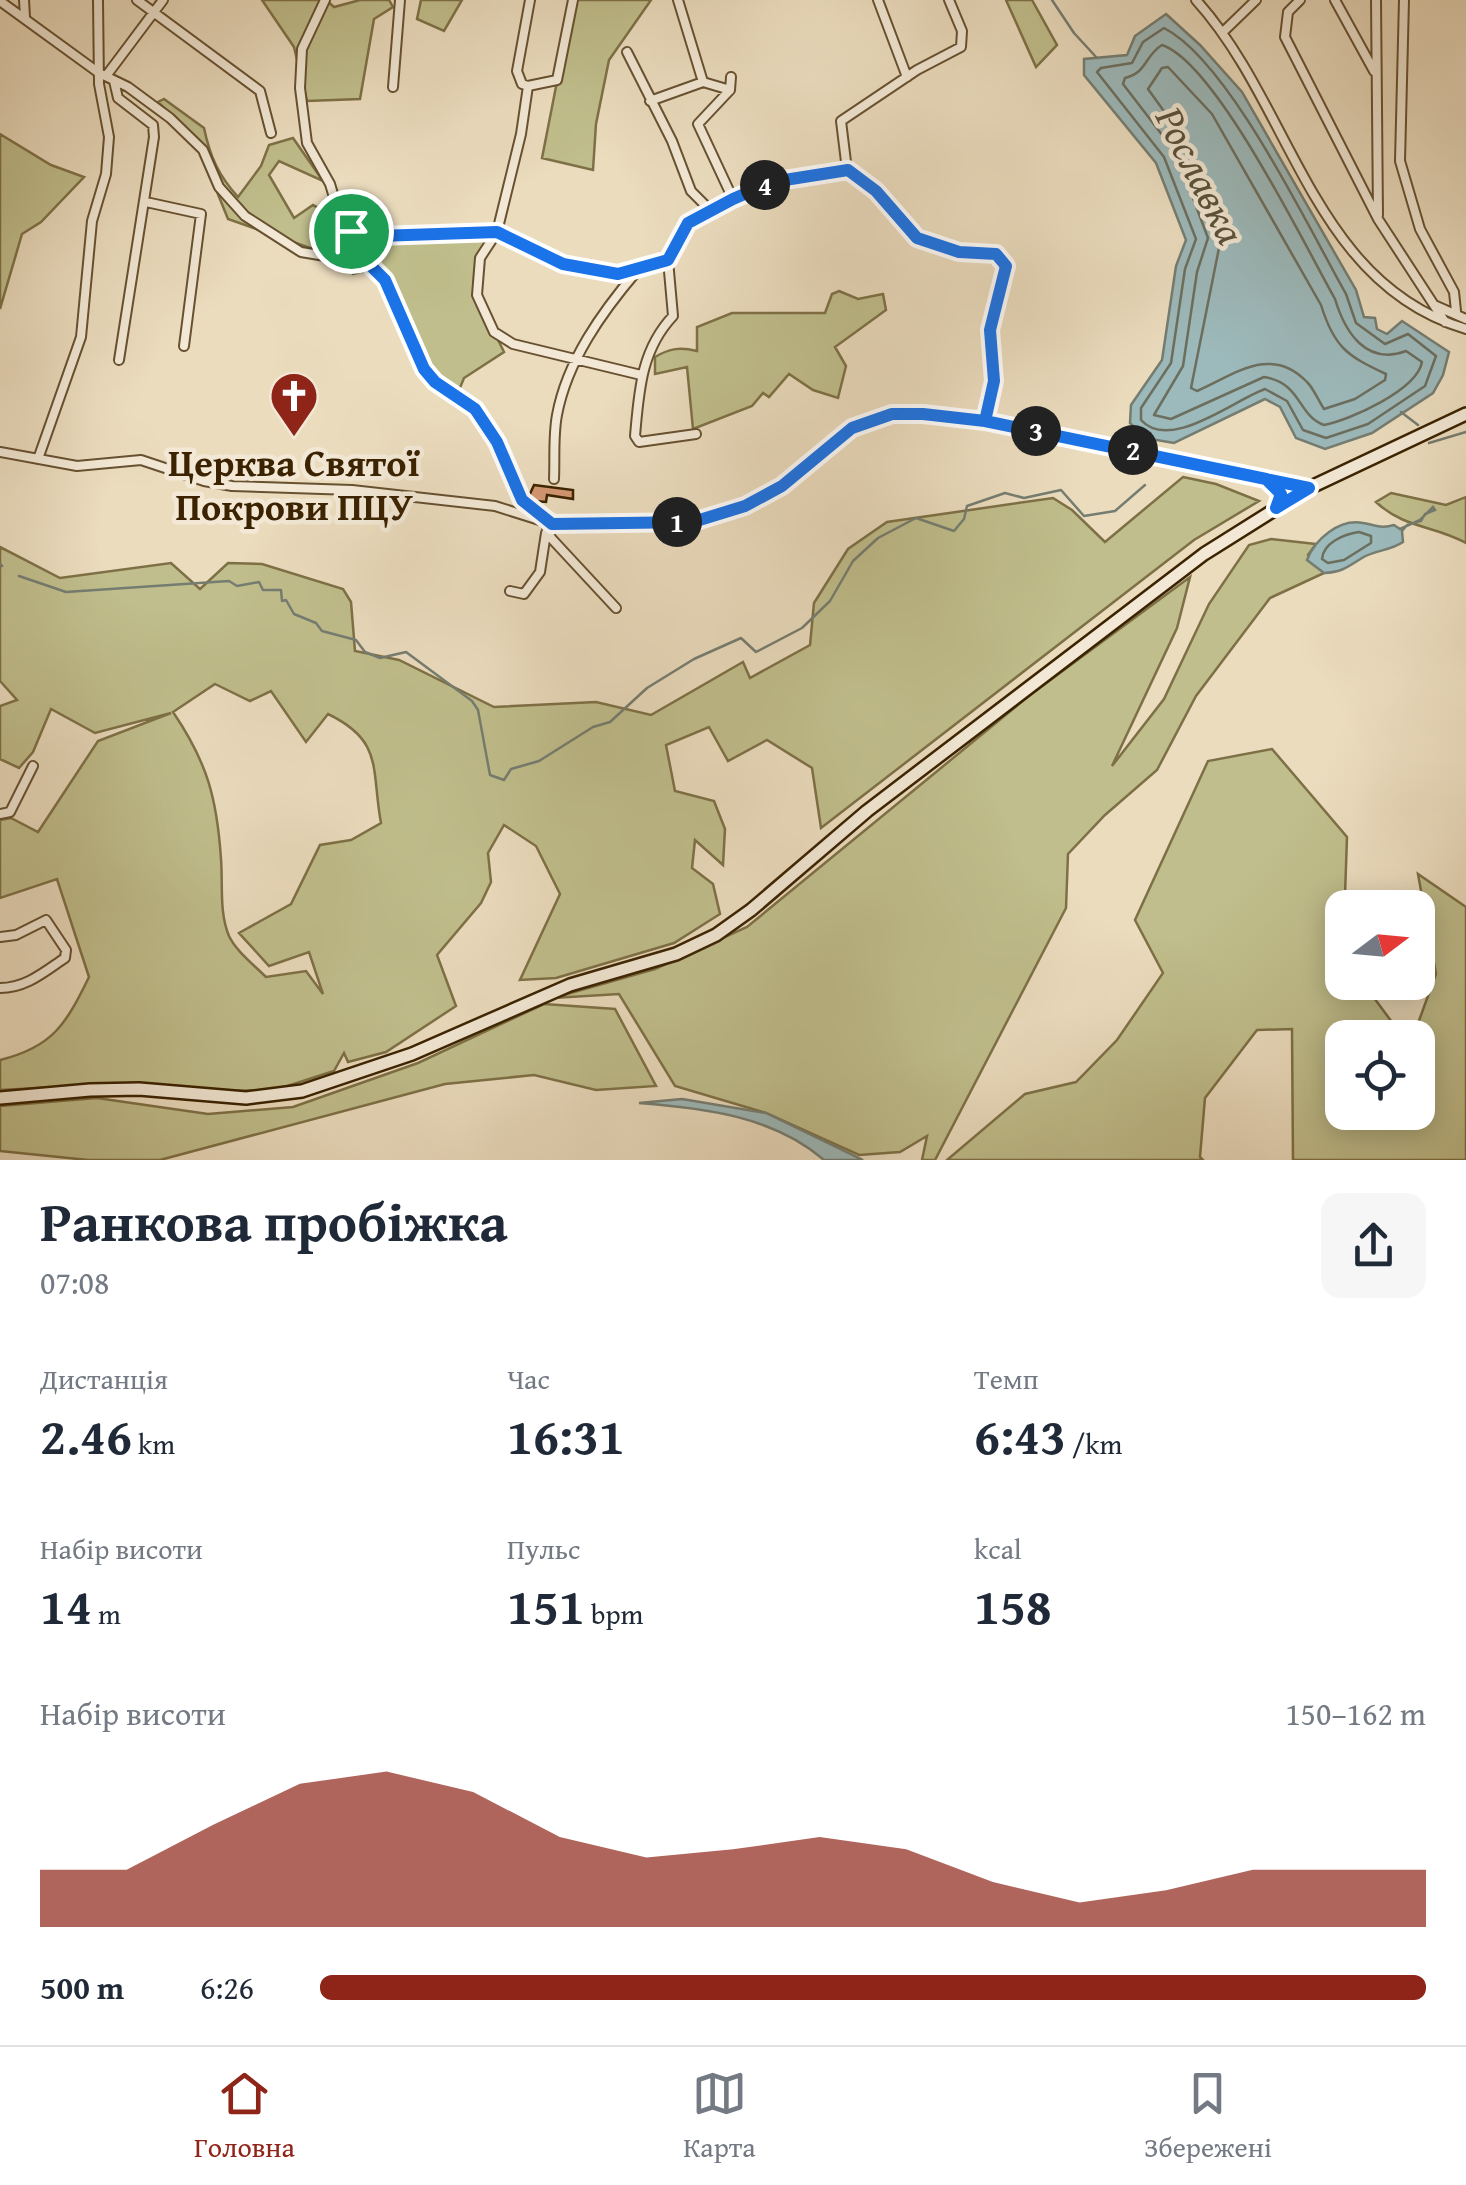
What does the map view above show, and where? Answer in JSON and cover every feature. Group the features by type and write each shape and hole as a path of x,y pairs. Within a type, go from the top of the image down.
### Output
{"main road":[{"path":"0,1098 90,1090 246,1098 302,1092 412,1054 570,985 676,954 716,935 752,910 867,811 1204,554 1309,488 1466,414"}],"street":[{"path":"24,0 24,17"},
{"path":"38,460 81,338 92,221 106,174 109,137 98,0"},
{"path":"137,0 260,90 271,133"},
{"path":"106,76 163,0"},
{"path":"325,0 302,49 300,88 310,152 330,184 342,224 385,280 424,369 435,382 475,409 497,442 522,500 544,522 551,538 616,608"},
{"path":"393,87 400,0"},
{"path":"530,0 517,71 522,84 528,86 557,80 572,0"},
{"path":"678,0 703,82"},
{"path":"878,0 908,76"},
{"path":"949,0 962,31 961,47 908,76 841,121 848,170 876,191 917,238 959,252 996,254 1006,266 990,330 994,381 985,421"},
{"path":"1196,0 1243,60 1313,194 1361,263 1380,283 1446,323 1466,329"},
{"path":"1224,31 1256,0"},
{"path":"1300,0 1288,12 1285,37 1378,219 1446,323"},
{"path":"1335,0 1375,73"},
{"path":"1376,0 1378,219"},
{"path":"1404,0 1400,160 1420,230 1454,292 1456,312"},
{"path":"0,1 186,133 203,150 219,188 257,224 300,252 368,259"},
{"path":"627,52 672,141 691,191 712,211"},
{"path":"106,76 118,98 152,124 146,202 119,360"},
{"path":"731,77 730,90 698,124 733,199"},
{"path":"650,101 703,82 730,90"},
{"path":"528,86 521,134 497,232 480,258 477,295 494,332 513,344 641,375"},
{"path":"696,434 640,442 634,436 641,375 654,337 673,316 668,260 688,223 772,182 848,170"},
{"path":"146,202 201,214 184,346"},
{"path":"351,231 378,236 497,232 563,264 618,274 668,260"},
{"path":"368,259 378,236"},
{"path":"554,479 557,416 576,358 614,299 638,271"},
{"path":"1434,305 1466,319"},
{"path":"0,452 78,466 141,460 232,486 352,490 495,506 544,522 693,522 745,506 782,486 852,428 876,418 923,414 985,421 1309,488"},
{"path":"1266,479 1281,494 1276,508"},
{"path":"510,591 524,594 540,572 546,540 544,522"},
{"path":"0,814 10,812 33,766"},
{"path":"0,937 16,935 46,920 66,950 66,958 16,988 0,988"}],"shaded area":[{"path":"262,0 326,0 334,7 360,0 389,0 393,7 374,19 360,99 307,101 294,47"},
{"path":"421,0 462,0 444,31 417,19"},
{"path":"573,0 651,0 609,60 596,124 593,170 542,158"},
{"path":"1006,0 1032,0 1057,45 1036,67"},
{"path":"164,99 204,128 216,165 238,197 261,166 269,145 293,138 323,181 279,161 269,175 294,218 313,205 322,210 345,233 368,270 353,274 322,252 228,219 196,140 158,102"},
{"path":"0,134 51,165 84,177 41,222 22,234 0,309"},
{"path":"497,232 480,265 478,279 482,306 504,352 464,378 457,395 435,382 385,280 368,263 377,236"},
{"path":"839,291 858,299 883,294 886,310 835,347 846,366 838,398 813,390 789,374 769,397 763,393 752,406 693,429 687,367 655,374 655,357 660,354 675,349 697,351 697,327 732,313 825,313 832,294"},
{"path":"1183,477 1216,484 1259,501 1194,540 821,828 812,768 767,740 728,761 709,727 666,745 675,791 714,801 725,829 723,865 695,840 692,868 713,884 720,914 674,943 556,978 520,980 560,894 536,846 504,825 488,853 491,882 481,903 437,955 456,1006 386,1052 348,1062 344,1053 334,1071 275,1090 114,1084 0,1090 0,1060 33,1048 56,1031 89,977 57,879 0,898 0,820 11,818 38,832 98,741 171,713 95,733 51,709 33,752 19,768 0,759 0,706 17,700 0,681 0,547 60,578 171,563 200,589 228,563 262,564 343,589 351,602 355,651 399,660 494,707 596,702 651,715 743,662 750,678 810,645 814,603 848,549 887,522 1053,498 1072,510 1105,542","holes":["215,684 250,701 271,691 306,742 328,714 358,735 372,758 381,823 351,840 320,845 291,904 239,933 269,966 309,952 323,994 306,971 266,977 236,947 226,927 213,799 202,764 173,712"]},
{"path":"1391,493 1446,505 1466,497 1466,543 1398,517 1376,502"},
{"path":"1271,539 1316,544 1308,555 1324,573 1270,598 1196,696 1157,770 1068,854 1066,908 935,1160 922,1160 927,1136 900,1152 859,1155 766,1113 675,1086 619,994 553,998 655,969 747,927 1030,695 1190,577 1177,628 1112,766 1164,699 1209,604 1249,545"},
{"path":"1272,749 1347,837 1345,890 1325,890 1325,1000 1376,1000 1390,1020 1325,1020 1325,1130 1435,1130 1435,1020 1419,1020 1427,1000 1435,1000 1435,890 1421,890 1418,874 1466,907 1466,1160 1293,1160 1292,1029 1257,1030 1205,1098 1200,1157 1203,1160 947,1160 1025,1094 1076,1082 1117,1040 1163,973 1135,920 1208,761"},
{"path":"544,1004 615,1009 656,1086 596,1090 534,1075 445,1084 160,1160 88,1160 0,1151 0,1106 97,1098 208,1114 293,1107 418,1063"}],"water":[{"path":"1166,14 1242,92 1356,290 1364,317 1375,318 1377,329 1387,334 1402,321 1449,352 1433,393 1372,433 1325,449 1296,438 1280,407 1265,399 1174,443 1145,438 1130,423 1131,405 1162,360 1176,266 1186,240 1156,163 1084,75 1084,59 1127,55 1135,36"},
{"path":"1354,522 1394,525 1400,529 1406,526 1402,531 1403,542 1340,570 1324,573 1307,560 1322,538 1337,527"},
{"path":"682,1099 766,1113 863,1160 824,1160 783,1133 737,1117 639,1103"}],"building":[{"path":"534,485 573,490 573,499 547,495 546,502 535,501 529,496"}],"waterway":[{"name":"Рославка","path":"1052,0 1097,58"},
{"name":"Рославка","path":"1401,412 1418,425"},
{"name":"Рославка","path":"1429,443 1466,432"},
{"path":"19,576 66,592 229,581 237,586 259,582 263,590 281,590 282,601 286,600 294,614 316,623 322,631 356,640 365,652 380,658 406,652 472,701 478,710 490,775 504,780 511,769 539,761 593,727 610,722 647,688 694,659 741,638 756,652 802,628 830,601 853,561 878,538 916,518 954,531 964,519 967,506 1005,493 1024,498 1061,490 1084,516 1115,511 1145,485"}],"place":[{"name":"Церква Святої Покрови ПЦУ","path":"294,438"}],"route":[{"path":"351,231 367,254 368,263 385,280 424,369 435,382 475,409 497,442 522,500 544,522 693,522 745,506 782,486 852,428 892,414 985,421 1126,449 1309,488 1276,508 1281,494 1266,479 985,421 994,381 990,330 1006,266 1002,258 996,254 959,252 917,238 904,228 876,191 848,170 772,182 733,199 688,223 668,260 618,274 563,264 497,232 378,236 351,231"}]}
